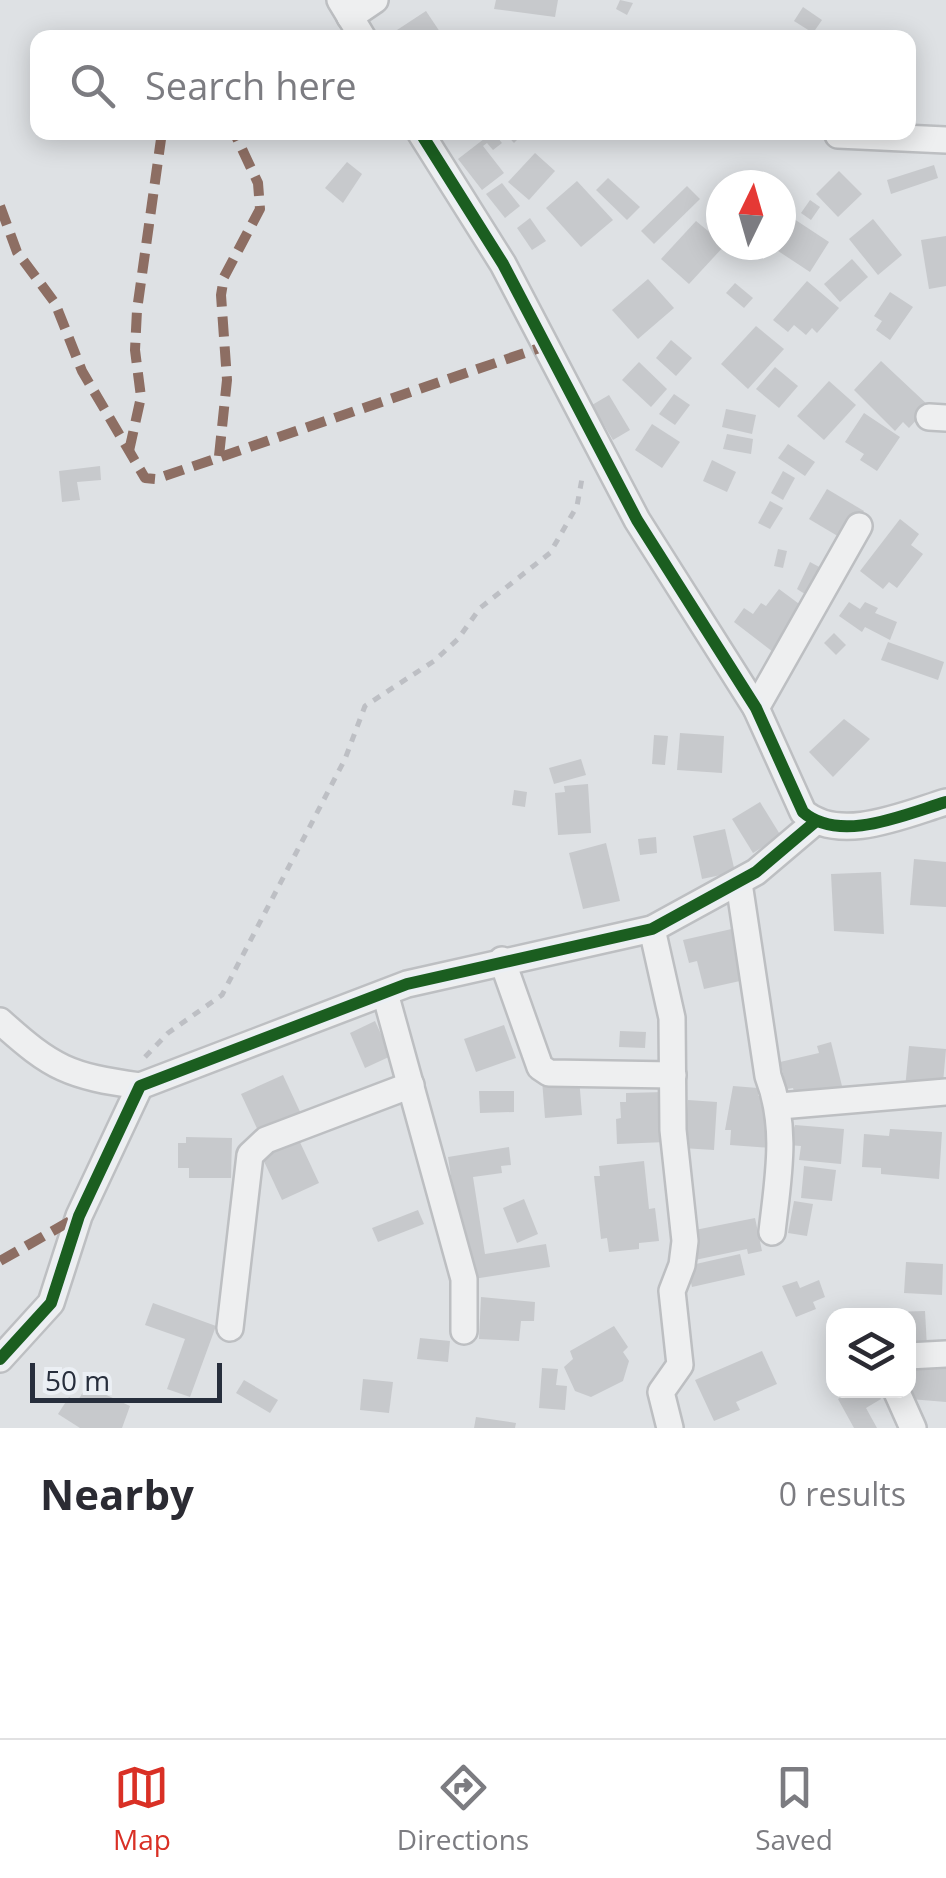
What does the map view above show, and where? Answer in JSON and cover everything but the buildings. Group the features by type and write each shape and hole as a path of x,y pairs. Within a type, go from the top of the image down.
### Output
{"street":[{"path":"351,18 375,0"},
{"path":"916,139 946,140"},
{"path":"425,140 503,264 637,520 756,708 792,796 815,822 849,826 879,822 946,802"},
{"path":"756,708 859,526"},
{"path":"0,1020 44,1062 86,1078 135,1074 385,993 502,960 652,929 739,883 815,822"},
{"path":"739,883 768,1076 780,1106 782,1140 772,1232"},
{"path":"652,929 672,1018 672,1075 684,1241 682,1265 672,1292 680,1365 661,1392 670,1428"},
{"path":"502,960 540,1067 548,1072 672,1075"},
{"path":"385,993 464,1279 464,1331"},
{"path":"0,1358 51,1304 79,1216 135,1074"},
{"path":"230,1328 250,1155 266,1140 412,1085"},
{"path":"780,1106 946,1092"},
{"path":"916,1356 946,1354"},
{"path":"900,1398 913,1428"}],"path":[{"path":"135,1074 144,1058 168,1033 222,995 345,759 364,706 434,661 458,640 480,608 550,553 577,506 594,438"}],"marked path":[{"path":"129,451 141,397 135,350 137,310 161,140"},
{"path":"219,456 227,380 221,295 224,277 260,209 258,183 238,140"},
{"path":"0,206 17,252 55,303 82,371 145,478 156,479 545,346"},
{"path":"0,1261 79,1216"}],"cycle path":[{"path":"425,140 503,264 637,520 756,708 803,812 835,826 854,826 893,819 946,802"},
{"path":"0,1359 51,1303 79,1216 140,1086 407,984 652,929 756,872 815,822"}]}
